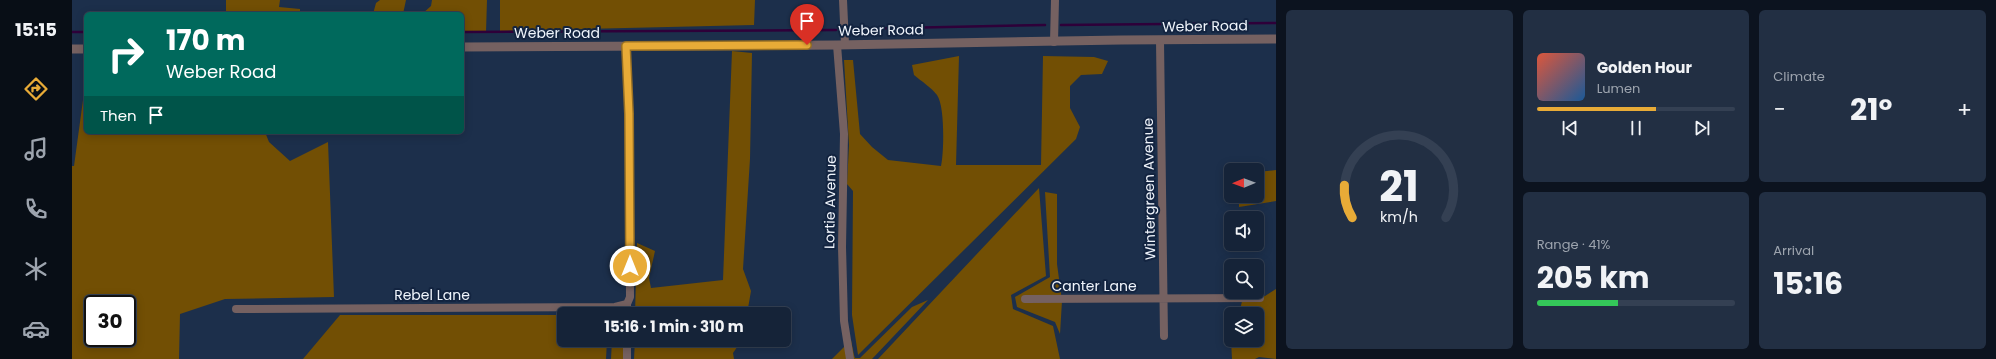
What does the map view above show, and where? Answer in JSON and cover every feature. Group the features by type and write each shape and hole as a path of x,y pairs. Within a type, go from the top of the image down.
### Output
{"street":[{"name":"Lortie Avenue","path":"843,0 841,44 844,134 842,247 844,321 850,359"},
{"path":"1054,42 1055,0"},
{"name":"Weber Road","path":"464,47 1054,42 1121,40 1276,40"},
{"name":"Wintergreen Avenue","path":"1160,41 1164,336"},
{"path":"626,46 629,114 630,289 630,297 627,304"},
{"path":"72,49 84,49"},
{"name":"Canter Lane","path":"1025,299 1224,298"},
{"name":"Rebel Lane","path":"236,309 616,307 627,304"},
{"path":"627,347 627,359"}],"shaded area":[{"path":"226,0 280,0 279,7 300,9 300,12 226,12"},
{"path":"380,0 406,0 403,12 374,12 376,3"},
{"path":"432,0 487,0 486,32 464,32 464,12 424,12 431,6"},
{"path":"500,0 755,0 754,25 500,31"},
{"path":"732,51 752,53 750,159 743,269 751,291 748,307 635,307 637,243 655,251 649,278 651,288 723,280"},
{"path":"959,56 956,165 1041,165 1043,56 1094,57 1108,61 1102,74 1081,75 1070,86 1070,108 1080,127 1076,139 858,355 852,315 853,191 847,184 849,145 844,60 853,60 860,134 872,147 888,160 941,166 943,151 943,119 940,101 932,90 914,75 912,65"},
{"path":"84,93 84,134 266,134 269,142 290,161 328,142 334,297 225,299 180,314 179,359 72,359 72,166 74,166"},
{"path":"1276,170 1276,201 1264,203 1264,171"},
{"path":"1039,188 1046,276 1011,295 1013,309 1053,326 1060,359 878,359"},
{"path":"1045,192 1057,194 1057,264 1062,301 1060,334 1055,322 1017,307 1015,297 1050,277"},
{"path":"1239,203 1264,203 1239,207"},
{"path":"1276,289 1276,359 1259,357 1255,359 1232,359 1231,347 1264,347 1264,307 1241,307 1243,299 1264,299 1265,296"},
{"path":"928,300 872,359 832,359 851,340 855,358 860,358 912,307"},
{"path":"340,315 557,315 557,347 607,347 606,359 303,359"},
{"path":"612,347 630,347 630,359 611,359"},
{"path":"635,347 737,347 733,353 734,359 634,359"}],"waterway":[{"path":"1061,25 1276,23"},
{"path":"851,29 1045,25"},
{"path":"464,32 836,30"},
{"path":"72,32 84,32"}],"route":[{"path":"630,266 629,114 626,46 807,45"}]}
